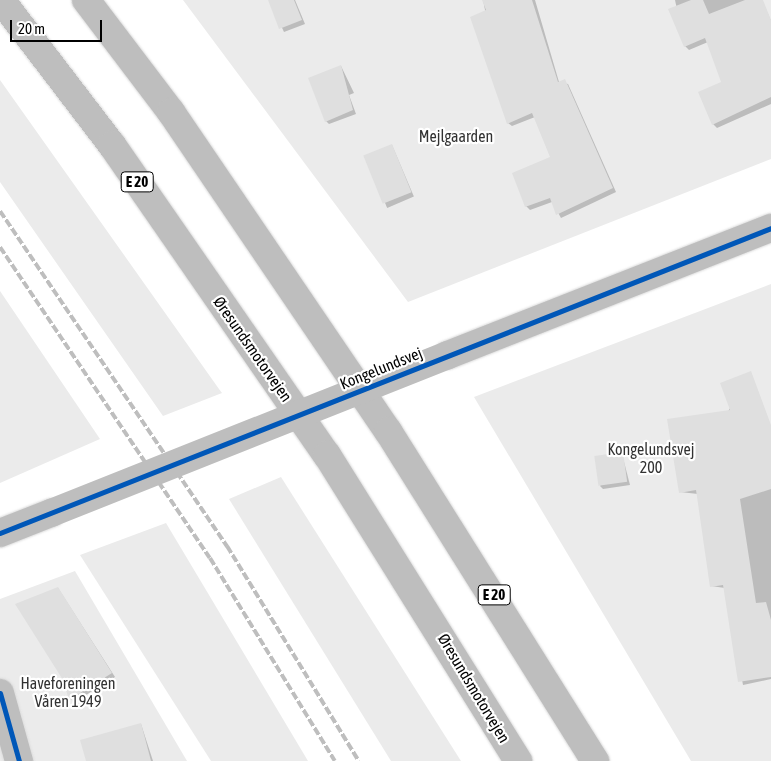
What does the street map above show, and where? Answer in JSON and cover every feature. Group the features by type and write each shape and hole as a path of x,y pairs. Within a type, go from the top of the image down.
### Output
{"main road":[{"name":"Øresundsmotorvejen","path":"1,0 112,145 327,455 518,761"},
{"name":"E 20","path":"86,0 171,112 367,398 595,761"},
{"name":"Kongelundsvej","path":"0,533 771,228"},
{"path":"0,693 20,761"}],"green space":[{"name":"Mejlgaarden","path":"183,0 771,0 771,159 408,302"},
{"path":"0,80 222,393 163,416 0,182"},
{"name":"Kongelundsvej 200","path":"771,284 771,761 691,761 474,397"},
{"path":"0,291 100,439 0,483"},
{"path":"281,477 461,761 391,761 229,499"},
{"path":"166,523 308,761 211,761 80,555"},
{"name":"Haveforeningen Våren 1949","path":"75,571 187,761 0,761 0,599"}],"building":[{"path":"268,0 294,0 302,20 279,29"},
{"path":"482,0 532,0 558,82 565,79 613,188 556,215 550,198 525,207 512,173 550,157 532,113 507,124 470,17 486,10"},
{"path":"691,0 703,0 709,14 745,0 763,0 771,20 771,97 712,125 698,92 721,82 705,38 684,47 668,9"},
{"path":"341,65 353,110 325,122 308,78"},
{"path":"392,144 411,192 383,204 363,156"},
{"path":"751,371 771,425 771,489 740,499 756,603 766,602 771,620 771,677 738,682 723,585 710,587 696,490 679,493 667,419 730,410 720,383"},
{"path":"623,452 627,482 598,486 594,456"},
{"path":"58,587 112,673 69,700 63,680 15,604"},
{"path":"141,723 151,761 86,761 80,740"}],"railway":[{"path":"0,211 227,546 359,761"},
{"path":"0,247 210,558 335,761"}],"cycle path":[{"path":"0,533 771,228"},
{"path":"0,693 19,761"}]}
